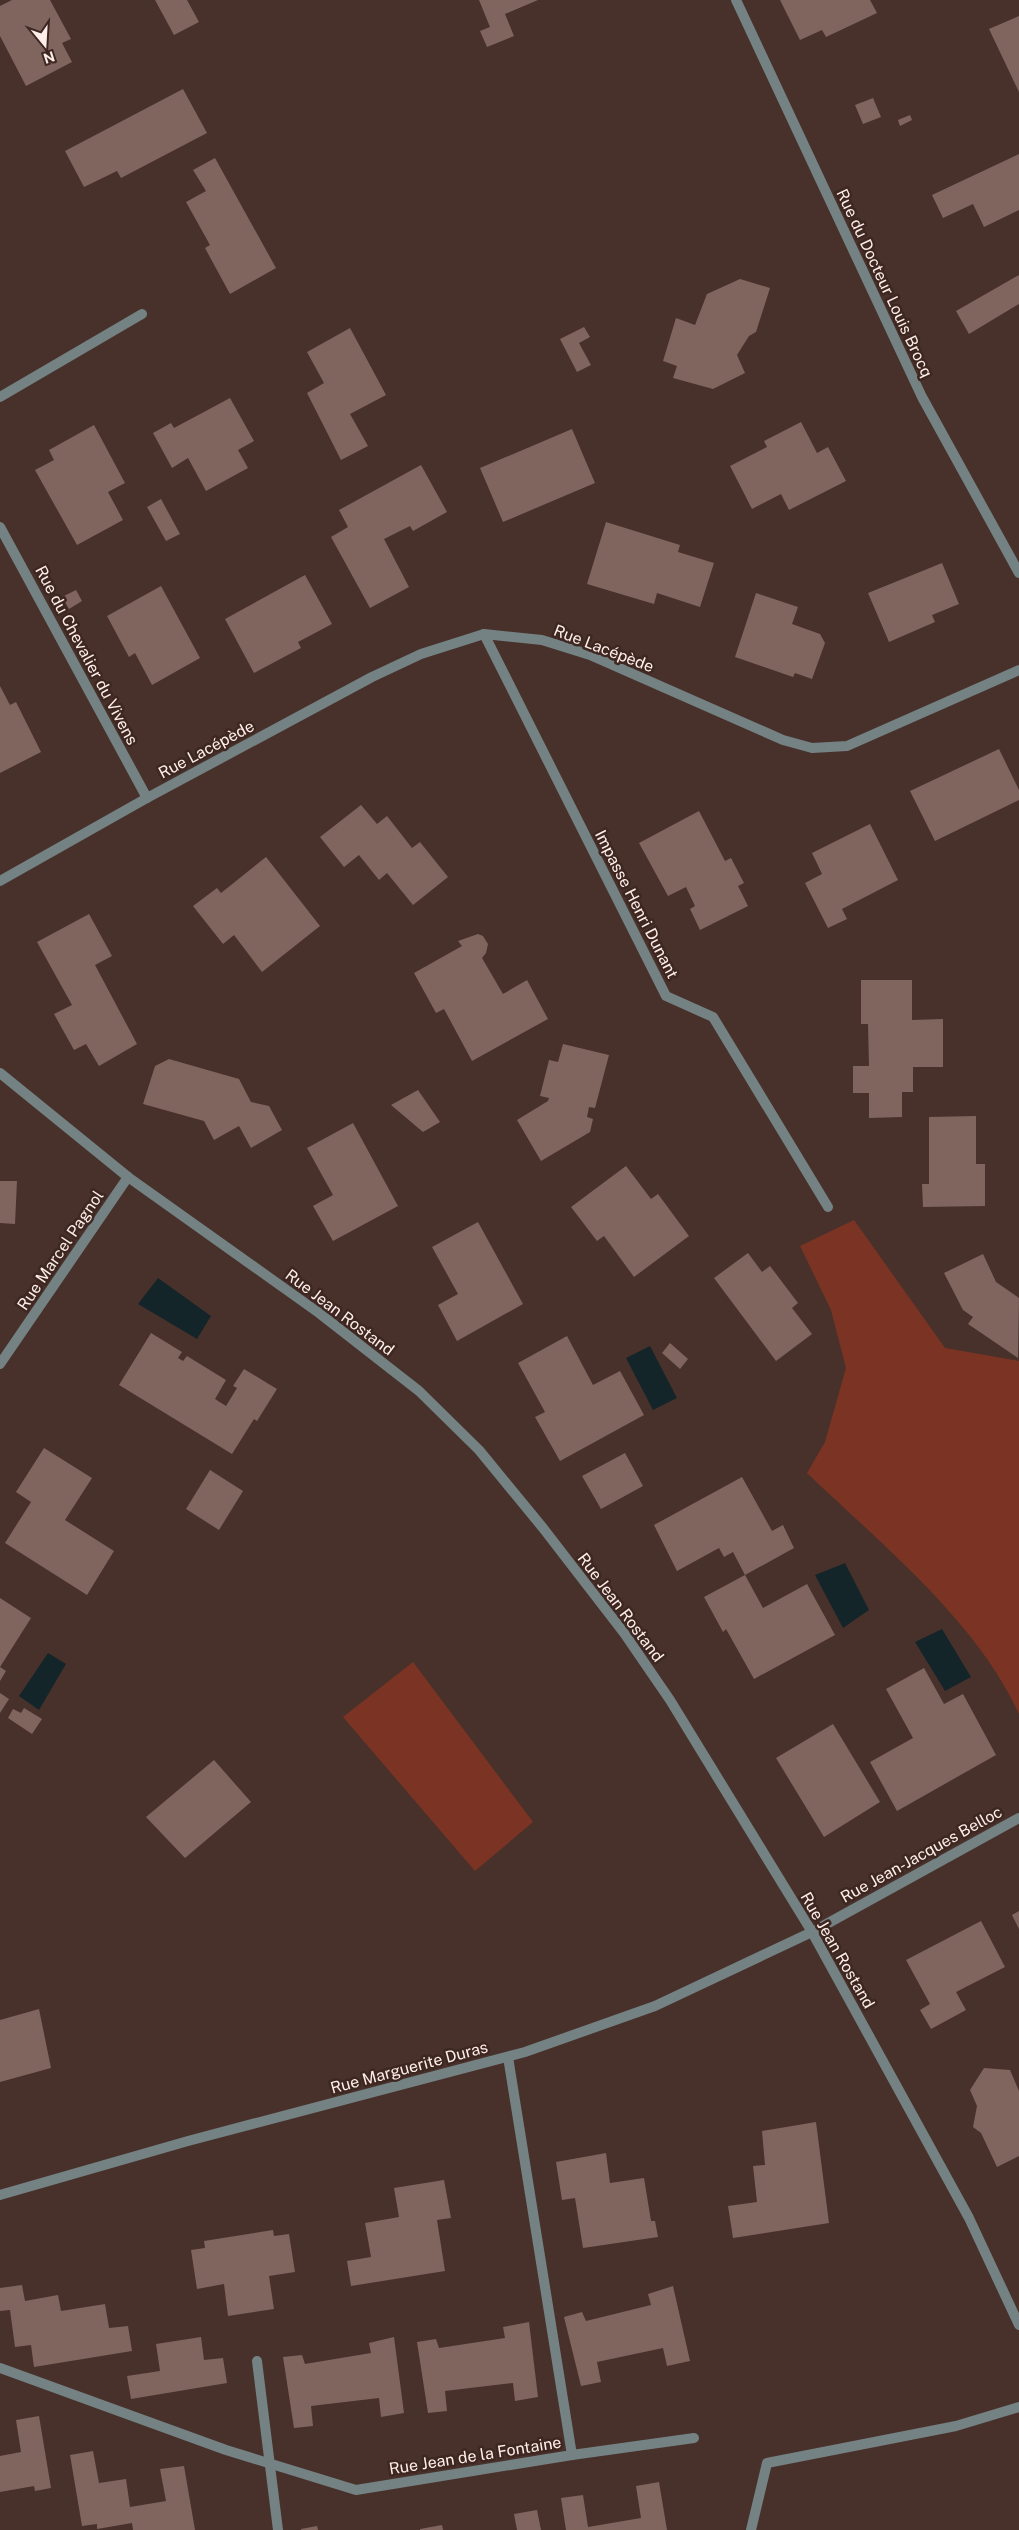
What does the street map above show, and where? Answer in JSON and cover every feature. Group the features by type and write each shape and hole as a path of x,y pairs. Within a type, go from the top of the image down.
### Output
{"street":[{"name":"Rue du Docteur Louis Brocq","path":"736,0 922,397 1019,574"},
{"path":"0,397 142,314"},
{"name":"Rue du Chevalier du Vivens","path":"0,527 147,798"},
{"name":"Rue Lacépède","path":"0,881 147,798 372,677 421,654 484,634 542,640 590,655 783,740 812,748 847,746 1019,670"},
{"name":"Impasse Henri Dunant","path":"484,634 666,996 713,1017 828,1207"},
{"name":"Rue Jean Rostand","path":"0,1073 128,1177 327,1319 419,1391 479,1450 624,1633 670,1700 812,1932 969,2218 1019,2325"},
{"name":"Rue Marcel Pagnol","path":"0,1364 128,1177"},
{"name":"Rue Jean-Jacques Belloc","path":"812,1932 1019,1818"},
{"name":"Rue Marguerite Duras","path":"0,2195 188,2141 508,2057 655,2006 812,1932"},
{"name":"Rue Jean de la Fontaine","path":"0,2368 270,2464 356,2490 572,2455 508,2057"},
{"path":"257,2361 278,2530"},
{"path":"751,2530 767,2463 956,2426 1019,2407"},
{"path":"572,2455 694,2438"}],"shaded area":[{"path":"854,1220 945,1348 1019,1361 1019,1714 1001,1680 953,1615 895,1555 807,1473 825,1442 846,1368 831,1310 800,1246"},
{"path":"158,1278 211,1316 197,1339 138,1304"},
{"path":"650,1346 677,1398 653,1410 626,1358"},
{"path":"845,1563 869,1610 843,1628 815,1575"},
{"path":"942,1629 971,1677 945,1691 915,1642"},
{"path":"48,1653 66,1664 39,1710 19,1696"},
{"path":"413,1662 533,1822 475,1871 343,1717"}],"building":[{"path":"12,0 50,0 71,39 62,43 72,62 26,86 0,36 0,6"},
{"path":"155,0 187,0 199,22 174,35"},
{"path":"479,0 538,0 505,14 514,36 487,47 480,31 490,27"},
{"path":"780,0 870,0 877,13 826,37 822,30 800,40"},
{"path":"1019,16 1019,92 989,29"},
{"path":"183,89 207,133 121,178 117,171 84,187 65,151"},
{"path":"873,98 881,117 863,124 855,105"},
{"path":"910,115 912,120 900,126 898,120"},
{"path":"1019,154 1019,210 984,227 973,204 943,218 932,195"},
{"path":"215,158 276,268 230,294 205,248 210,245 186,202 206,191 193,170"},
{"path":"1019,275 1019,304 969,334 956,311"},
{"path":"740,279 770,288 756,332 749,336 737,355 745,373 713,389 673,378 677,366 663,361 676,318 695,325 707,294"},
{"path":"584,327 590,337 579,343 591,365 577,372 560,339"},
{"path":"350,328 386,395 350,414 368,446 341,460 307,393 324,383 307,352"},
{"path":"230,398 254,441 238,450 248,468 206,491 188,458 172,468 153,433 171,423 174,428"},
{"path":"801,422 817,453 828,447 846,481 789,510 781,494 752,509 730,466 767,447 764,441"},
{"path":"94,425 125,483 108,492 123,520 77,545 35,470 54,460 49,450"},
{"path":"572,429 595,483 503,522 480,468"},
{"path":"421,465 447,512 413,531 410,526 384,539 409,587 370,608 331,537 348,527 339,510"},
{"path":"161,499 180,534 166,541 147,507"},
{"path":"606,522 680,545 678,552 714,563 700,607 657,593 654,604 587,584"},
{"path":"942,563 959,604 932,615 935,622 889,642 868,593"},
{"path":"305,575 332,624 298,642 301,648 254,673 225,619"},
{"path":"161,586 200,658 152,685 135,653 129,657 107,616"},
{"path":"76,590 82,601 69,609 62,597"},
{"path":"756,593 798,607 792,624 820,634 825,643 812,679 795,673 793,677 735,657"},
{"path":"0,686 10,705 16,702 41,752 0,773"},
{"path":"999,749 1019,790 1019,800 935,841 910,791"},
{"path":"361,805 377,824 387,816 412,848 420,842 448,877 413,905 387,873 379,880 359,855 344,867 320,837"},
{"path":"699,811 725,861 731,858 744,883 738,886 748,906 700,930 690,909 695,906 686,887 668,896 639,843"},
{"path":"870,824 898,880 842,909 847,919 828,928 805,883 822,874 812,853"},
{"path":"266,857 320,926 262,972 234,935 223,944 193,906 217,888 221,893"},
{"path":"89,914 112,956 95,965 137,1044 99,1066 86,1044 74,1050 54,1014 72,1005 37,942"},
{"path":"478,934 483,936 488,944 486,953 482,958 503,994 527,980 548,1019 472,1061 444,1009 436,1013 414,973 462,946 458,941"},
{"path":"861,980 912,980 912,1020 943,1019 943,1067 913,1067 913,1092 902,1092 902,1117 869,1118 869,1093 853,1093 853,1066 869,1066 868,1024 861,1024"},
{"path":"563,1044 609,1055 595,1108 589,1107 587,1117 593,1119 590,1132 541,1161 517,1120 548,1101 549,1098 540,1096 549,1060 558,1062"},
{"path":"169,1059 239,1079 251,1102 269,1106 282,1130 251,1148 239,1126 214,1140 204,1121 143,1104 155,1066"},
{"path":"418,1090 440,1122 423,1132 391,1105"},
{"path":"976,1116 976,1164 985,1164 985,1206 923,1207 922,1184 929,1184 929,1117"},
{"path":"353,1123 398,1206 333,1241 313,1206 333,1195 307,1148"},
{"path":"626,1166 651,1199 658,1194 689,1236 634,1277 604,1236 597,1241 571,1207"},
{"path":"0,1181 17,1181 15,1224 0,1223"},
{"path":"478,1222 523,1304 457,1341 438,1305 458,1294 432,1247"},
{"path":"748,1253 762,1272 770,1266 798,1303 792,1308 812,1334 776,1361 714,1278"},
{"path":"983,1254 996,1282 1019,1298 1018,1358 968,1324 973,1317 963,1310 944,1273"},
{"path":"151,1333 182,1352 178,1358 183,1361 187,1356 226,1380 215,1399 226,1406 237,1388 233,1386 244,1369 277,1389 257,1421 254,1419 232,1454 119,1385"},
{"path":"567,1336 593,1385 620,1371 644,1415 560,1461 535,1417 545,1412 518,1363"},
{"path":"670,1343 688,1359 680,1369 662,1353"},
{"path":"44,1448 92,1478 65,1520 114,1551 87,1595 5,1543 31,1502 16,1492"},
{"path":"625,1453 643,1486 601,1509 582,1476"},
{"path":"210,1470 243,1491 219,1530 186,1509"},
{"path":"742,1477 772,1531 783,1525 794,1548 745,1575 733,1552 724,1557 719,1548 677,1571 654,1525"},
{"path":"745,1575 763,1608 807,1584 835,1635 754,1679 726,1629 723,1632 704,1597"},
{"path":"0,1598 31,1618 0,1667"},
{"path":"0,1667 6,1671 0,1681"},
{"path":"924,1668 944,1704 963,1694 996,1755 897,1811 870,1762 913,1738 886,1689"},
{"path":"0,1693 9,1699 0,1713"},
{"path":"24,1708 42,1719 32,1734 8,1718 13,1709 21,1713"},
{"path":"833,1724 880,1802 824,1837 776,1758"},
{"path":"214,1760 251,1802 185,1858 146,1817"},
{"path":"1019,1911 1019,1929 1012,1915"},
{"path":"981,1921 1005,1967 956,1992 966,2010 931,2029 920,2010 930,2004 906,1960"},
{"path":"39,2009 51,2068 0,2082 0,2020"},
{"path":"984,2068 1010,2070 1019,2091 1019,2156 997,2167 981,2133 973,2127 977,2106 970,2090"},
{"path":"816,2122 829,2223 733,2238 728,2206 757,2202 753,2166 765,2165 762,2131"},
{"path":"606,2153 610,2183 644,2178 651,2221 655,2221 658,2237 583,2248 575,2198 562,2200 556,2162"},
{"path":"444,2180 451,2218 437,2220 445,2271 351,2286 347,2261 371,2257 365,2223 399,2217 394,2188"},
{"path":"273,2230 274,2236 289,2234 295,2272 269,2276 274,2309 228,2316 224,2284 197,2289 191,2250 205,2248 204,2241"},
{"path":"22,2285 25,2301 58,2295 61,2311 105,2304 109,2328 128,2326 132,2351 34,2367 31,2345 15,2347 10,2310 0,2311 0,2288"},
{"path":"673,2286 690,2361 667,2366 663,2348 597,2362 601,2382 581,2386 564,2317 582,2312 586,2321 651,2305 648,2294"},
{"path":"529,2322 538,2397 515,2401 513,2383 445,2391 447,2411 428,2413 417,2342 436,2339 439,2348 505,2338 503,2327"},
{"path":"201,2337 204,2360 223,2358 227,2383 131,2399 127,2376 160,2371 156,2344"},
{"path":"394,2337 404,2413 381,2417 379,2398 311,2406 313,2426 294,2428 283,2357 302,2355 305,2364 371,2353 369,2343"},
{"path":"39,2416 51,2488 35,2491 34,2486 0,2492 0,2456 21,2452 16,2420"},
{"path":"93,2451 99,2483 126,2479 130,2507 166,2501 160,2469 184,2466 195,2530 133,2530 132,2523 97,2529 97,2524 82,2526 70,2455"},
{"path":"659,2482 667,2530 566,2530 561,2498 583,2495 588,2527 641,2518 636,2486"},
{"path":"537,2510 541,2530 517,2530 514,2514"},
{"path":"442,2525 443,2530 420,2530 420,2529"},
{"path":"317,2526 318,2530 301,2530 301,2529"}]}
